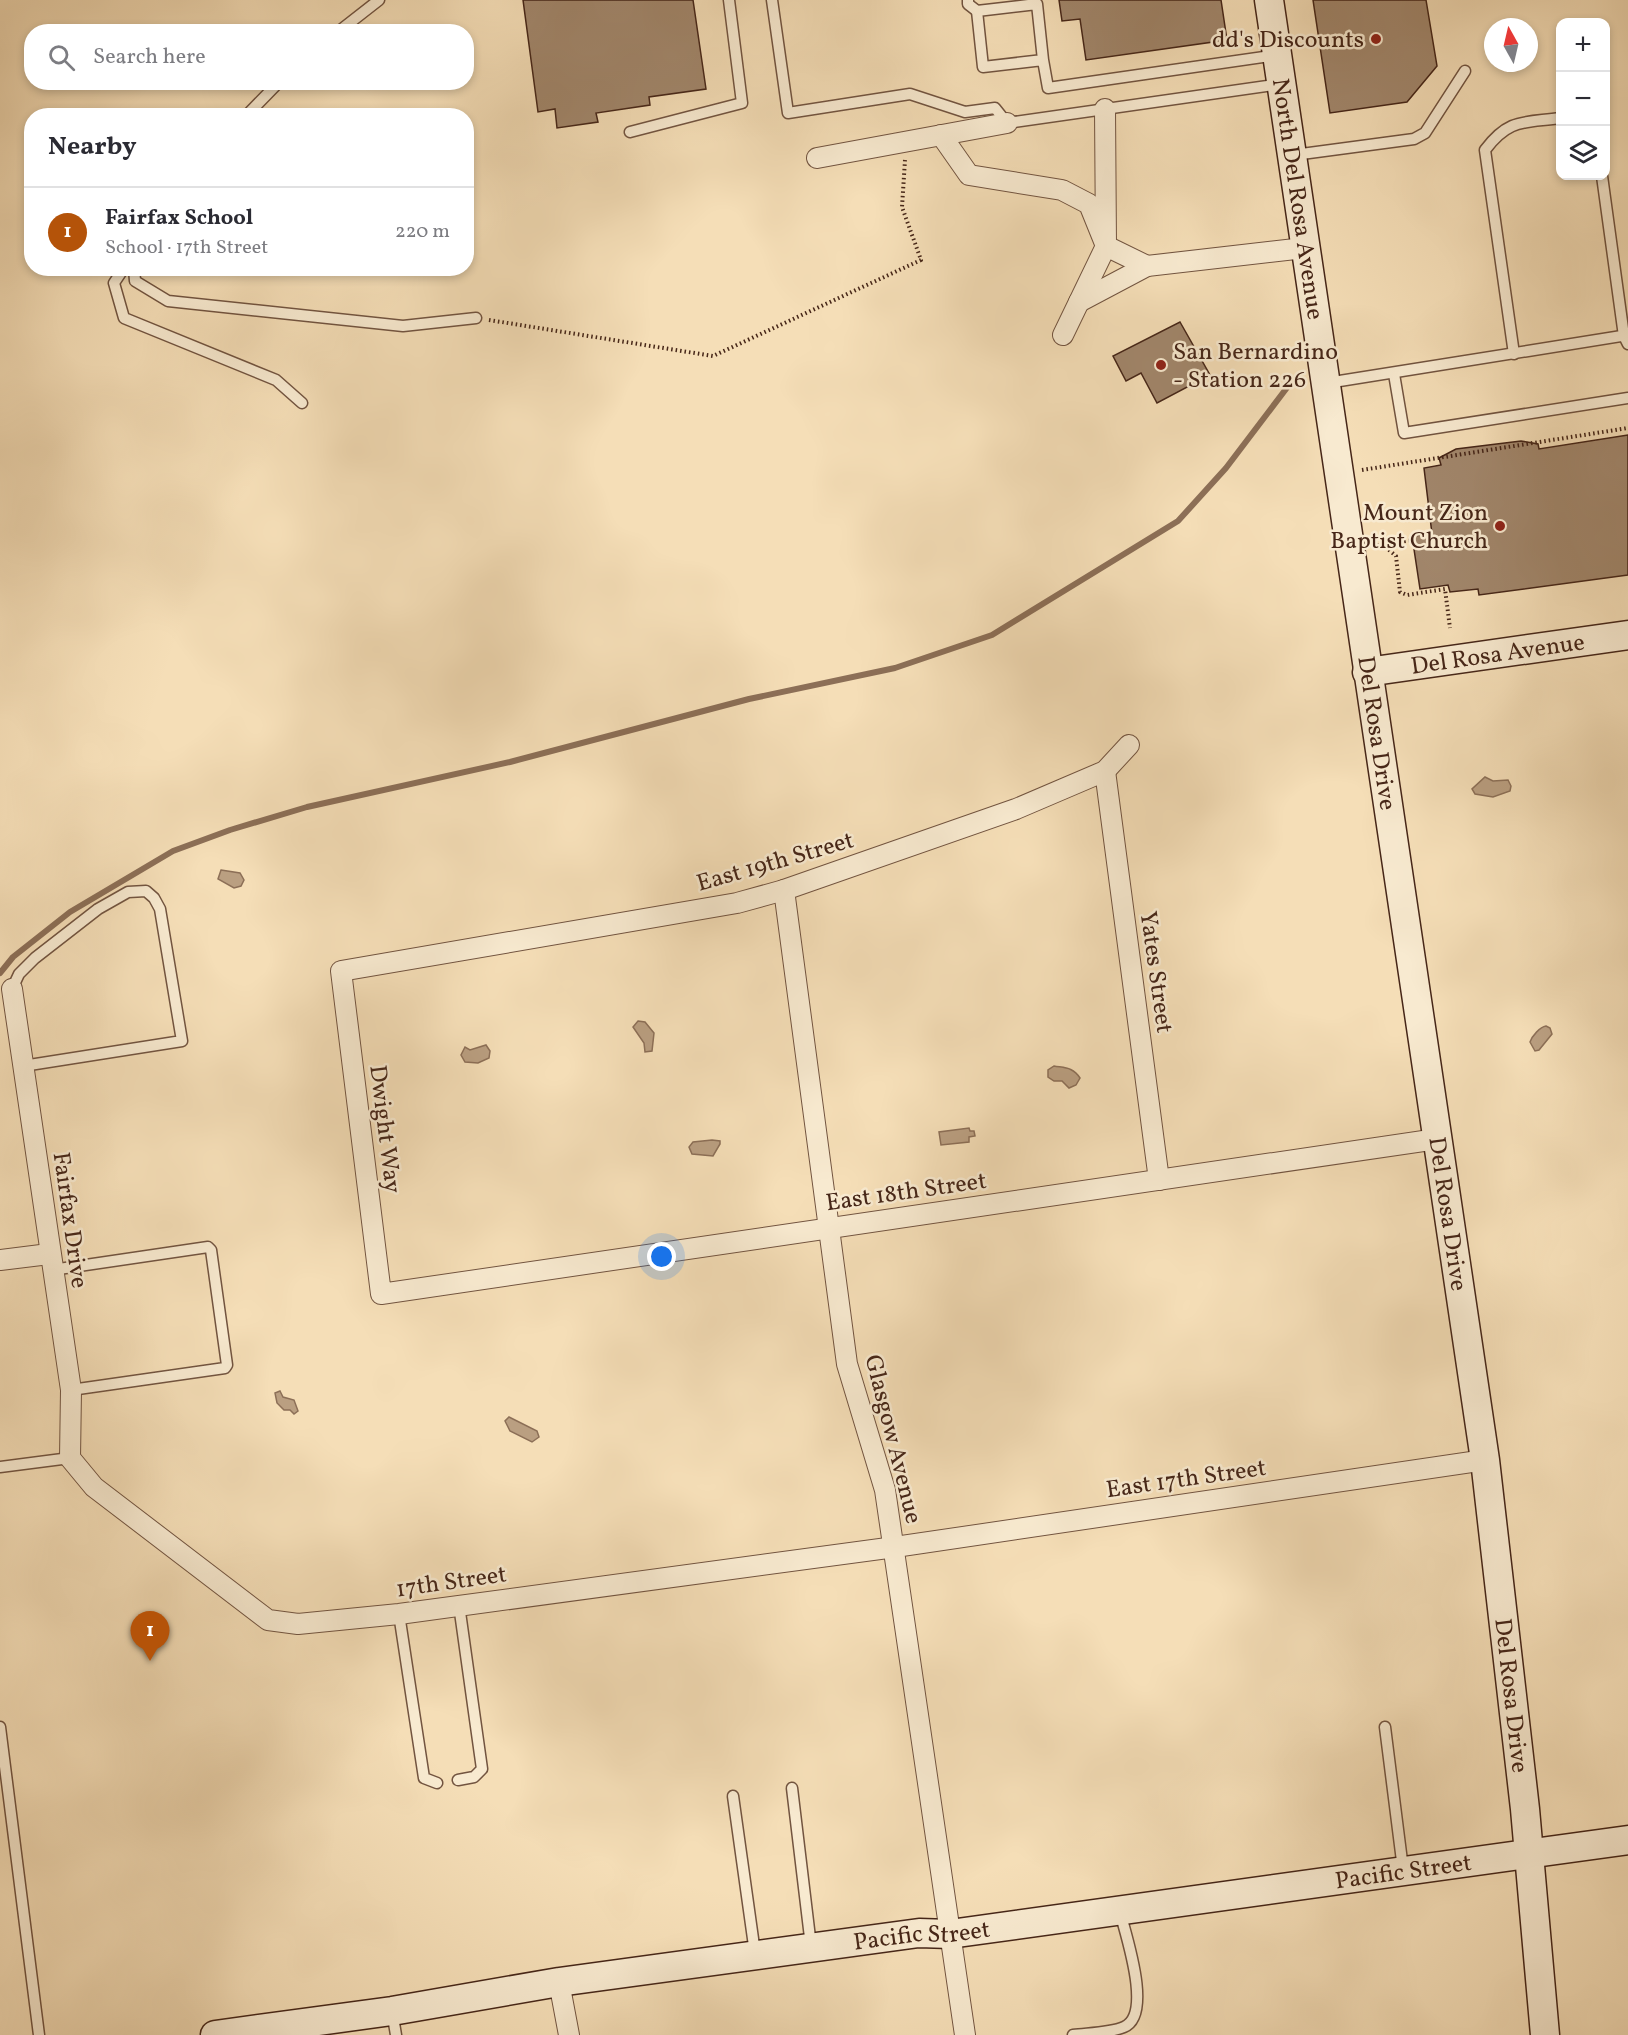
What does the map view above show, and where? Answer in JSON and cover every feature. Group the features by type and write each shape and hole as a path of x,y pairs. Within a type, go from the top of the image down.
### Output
{"main road":[{"name":"North Del Rosa Avenue","path":"1269,0 1325,390"},
{"name":"Del Rosa Drive","path":"1325,390 1485,1460 1529,1854 1545,2035"},
{"name":"Del Rosa Avenue","path":"1367,672 1628,635"},
{"name":"Pacific Street","path":"215,2035 394,2023 559,1982 919,1933 950,1934 1628,1840"}],"street":[{"path":"1062,335 1106,246 1105,109"},
{"path":"817,158 1007,123"},
{"path":"941,135 969,175 1062,190 1089,204 1106,246 1148,266"},
{"path":"1079,302 1148,266 1304,248"},
{"name":"East 19th Street","path":"341,971 737,903 784,890 1016,809 1105,771 1130,745"},
{"name":"Yates Street","path":"1105,771 1159,1180"},
{"name":"Glasgow Avenue","path":"784,890 847,1364 885,1490 895,1546 965,2035"},
{"name":"Dwight Way","path":"341,971 381,1294"},
{"name":"Fairfax Drive","path":"12,989 50,1262 71,1390 70,1458"},
{"name":"East 18th Street","path":"381,1294 1437,1139"},
{"path":"0,1260 50,1262"},
{"name":"17th Street","path":"70,1458 94,1487 268,1620 298,1624 399,1614 895,1546"},
{"name":"East 17th Street","path":"895,1546 1485,1460"},
{"path":"559,1982 569,2035"}],"lane":[{"path":"348,24 379,0"},
{"path":"630,132 742,103 729,0"},
{"path":"772,0 788,113 910,94 965,112 995,108 1007,123 1281,84"},
{"path":"968,0 977,11 984,67 1043,60"},
{"path":"977,11 1037,4 1048,88 1277,55"},
{"path":"1291,155 1414,139 1425,133 1465,71"},
{"path":"254,108 271,90"},
{"path":"1514,354 1485,150 1497,134 1510,124 1556,118"},
{"path":"1325,390 1394,374 1627,338 1603,180"},
{"path":"119,276 114,283 124,318 276,380 302,403"},
{"path":"135,276 135,281 168,302 403,326 476,318"},
{"path":"1394,374 1404,433 1628,398"},
{"path":"12,989 19,974 34,958 98,909 128,892 146,891 154,898 160,909 182,1041 23,1066"},
{"path":"50,1262 208,1247 211,1250 227,1365 225,1368 71,1390"},
{"path":"0,1467 70,1458"},
{"path":"458,1780 474,1777 482,1769 459,1605"},
{"path":"399,1614 424,1778 437,1783"},
{"path":"0,1727 39,2035"},
{"path":"1384,1727 1403,1871"},
{"path":"792,1788 811,1948"},
{"path":"734,1796 756,1955"},
{"path":"1073,2035 1124,2027 1134,2020 1137,2011 1134,1970 1120,1911"}],"path":[{"path":"476,318 713,356 921,260 902,207 907,141"},
{"path":"1361,470 1628,428"},
{"path":"1372,546 1413,540"},
{"path":"1382,544 1396,556 1401,592 1407,595 1445,589 1450,628"}],"shaded area":[{"path":"1485,777 1493,781 1508,780 1511,786 1510,791 1493,797 1475,794 1472,789"},
{"path":"221,870 240,873 244,880 241,886 234,888 218,879"},
{"path":"638,1021 645,1022 654,1033 652,1051 645,1052 644,1043 633,1027"},
{"path":"1546,1026 1550,1028 1552,1034 1539,1050 1535,1051 1530,1042 1539,1030"},
{"path":"486,1045 490,1051 489,1058 478,1063 465,1062 461,1055 465,1047 470,1050"},
{"path":"1054,1066 1075,1072 1080,1078 1076,1085 1069,1088 1062,1081 1054,1081 1048,1077 1048,1070"},
{"path":"969,1128 970,1131 974,1131 975,1136 969,1137 969,1142 941,1145 939,1132"},
{"path":"720,1141 713,1156 692,1154 689,1147 693,1142"},
{"path":"280,1391 283,1397 294,1400 298,1411 294,1414 290,1410 284,1410 277,1403 275,1393"},
{"path":"509,1417 537,1431 539,1437 532,1442 510,1431 505,1421"}],"building":[{"path":"523,0 693,0 706,89 649,97 650,105 596,113 598,122 557,128 555,109 538,112"},
{"path":"1059,0 1221,0 1227,40 1086,60 1080,19 1062,21"},
{"name":"dd's Discounts","path":"1313,0 1426,0 1437,66 1407,102 1330,113"},
{"name":"San Bernardino - Station 226","path":"1180,322 1210,375 1157,403 1141,373 1126,381 1113,356"},
{"path":"1628,435 1628,575 1479,595 1478,589 1450,592 1448,585 1420,589 1412,536 1432,534 1424,468 1441,465 1439,458 1456,449 1521,441 1538,444 1539,449"}],"waterway":[{"path":"0,973 13,957 70,912 173,851 230,830 307,807 510,762 749,699 895,668 992,635 1178,521 1226,468 1289,385"}],"place":[{"name":"dd's Discounts","path":"1376,39"},
{"name":"San Bernardino - Station 226","path":"1161,365"},
{"name":"Mount Zion Baptist Church","path":"1500,526"},
{"name":"Fairfax School","path":"150,1661"}]}
